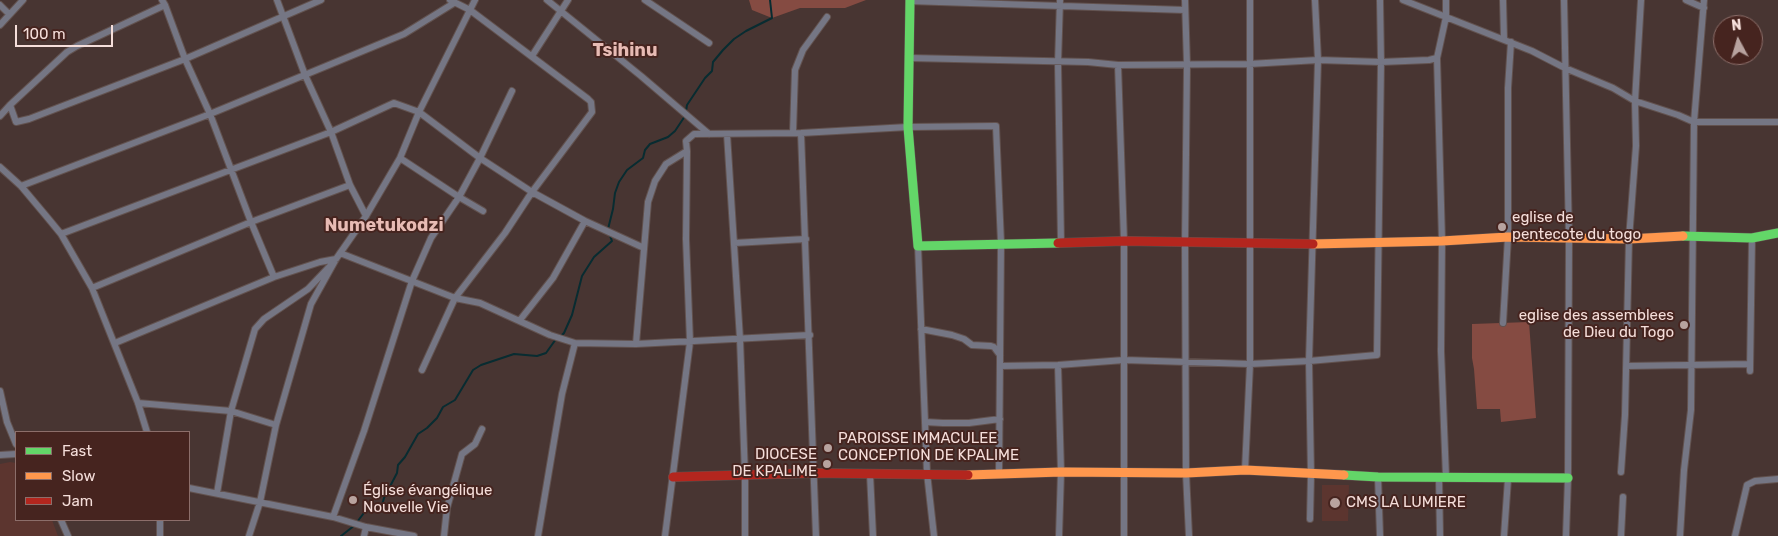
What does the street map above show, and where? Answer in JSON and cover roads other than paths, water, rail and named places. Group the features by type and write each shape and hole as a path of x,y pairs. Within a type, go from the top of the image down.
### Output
{"street":[{"path":"0,25 23,0"},
{"path":"277,0 350,185 366,216"},
{"path":"10,105 16,122 29,119 185,59 322,0"},
{"path":"250,536 260,502 276,425 311,304 340,252 366,216 400,158 419,112 475,0"},
{"path":"547,0 709,134"},
{"path":"532,56 568,0"},
{"path":"645,0 709,43"},
{"path":"934,536 927,473 918,246 908,127 910,0 1060,3 1185,10"},
{"path":"1186,0 1186,473 1189,536"},
{"path":"1244,470 1250,364 1250,0"},
{"path":"1310,519 1309,361 1318,60 1315,0"},
{"path":"1000,366 1058,365 1124,360 1250,364 1376,355 1381,62 1380,0"},
{"path":"1403,0 1511,42 1565,68 1613,88 1635,102 1694,122 1778,122"},
{"path":"1440,536 1443,477 1442,241 1437,58 1446,16 1446,0"},
{"path":"1503,0 1504,39"},
{"path":"1564,0 1569,238 1566,536"},
{"path":"1622,472 1629,239 1636,146 1635,102 1641,0"},
{"path":"1686,0 1704,8"},
{"path":"1680,536 1690,410 1694,122 1704,0"},
{"path":"0,116 72,49 163,2 185,59 210,114 274,278"},
{"path":"21,186 210,114 404,34 452,2 470,10 588,98 592,112 532,192 505,233 455,298 422,370"},
{"path":"1060,3 1058,63 1061,243"},
{"path":"0,6 9,14"},
{"path":"793,133 795,70 803,50 827,17"},
{"path":"1503,324 1508,237 1508,88 1511,42"},
{"path":"910,58 1058,63 1088,62 1118,65 1187,65 1318,60 1381,62 1437,58"},
{"path":"1118,65 1124,241 1124,536"},
{"path":"334,517 364,431 412,280 431,238 459,197 480,158 512,91"},
{"path":"61,234 330,132 394,103 419,112 480,158 532,192 585,221 644,248"},
{"path":"665,536 690,342 686,239 686,141 694,134 801,133 908,127 996,126 1001,243 999,474"},
{"path":"801,133 816,536"},
{"path":"727,134 740,339 745,476 745,536"},
{"path":"636,344 648,202 655,181 666,164 687,151"},
{"path":"400,158 483,211"},
{"path":"0,167 21,186 61,234 92,288 138,403 147,431"},
{"path":"92,288 251,222 350,185"},
{"path":"520,320 553,278 585,221"},
{"path":"918,246 1124,241 1312,244 1442,241 1508,237 1629,239 1692,236 1752,238 1778,233"},
{"path":"1750,371 1752,238"},
{"path":"734,243 806,239"},
{"path":"340,252 455,298 480,303 550,335 575,343 636,344 810,335"},
{"path":"115,343 274,278 320,262 336,259"},
{"path":"217,493 231,411 255,329 264,319 308,289 336,259"},
{"path":"922,329 964,339 972,346 994,347 1000,355"},
{"path":"538,536 562,394 575,343"},
{"path":"1626,366 1750,364"},
{"path":"1058,365 1061,472 1060,536"},
{"path":"0,390 6,422 15,442"},
{"path":"138,403 231,411 276,425"},
{"path":"925,422 969,423 1000,419"},
{"path":"444,536 447,508 462,454 474,444 482,428"},
{"path":"0,456 15,454"},
{"path":"673,477 927,473 1186,473 1244,470 1378,477 1568,478"},
{"path":"870,474 873,536"},
{"path":"1378,477 1380,536"},
{"path":"1504,536 1508,479"},
{"path":"1735,536 1747,485 1755,481 1778,479"},
{"path":"190,488 334,517 366,527 414,536"},
{"path":"1620,536 1623,498"},
{"path":"61,521 68,536"},
{"path":"160,521 160,536"},
{"path":"364,536 366,527"}],"waterway":[{"path":"686,111 687,105 712,71 713,62 723,50 746,31 772,18 770,0"},
{"path":"608,229 615,193 619,182 627,170 643,158 645,150 650,144 668,137 675,131 685,116"},
{"path":"560,337 564,333 572,315 582,276 594,257 612,241 610,236"},
{"path":"357,522 367,509 374,509 382,505 397,473 398,465 405,457 418,434 437,418 443,407 455,400 473,370 481,365 514,354 537,356 546,353 556,339"},
{"path":"341,536 355,525"}],"place":[{"name":"eglise de pentecote du togo","path":"1502,227"},
{"name":"eglise des assemblees de Dieu du Togo","path":"1684,325"},
{"name":"PAROISSE IMMACULEE CONCEPTION DE KPALIME","path":"828,448"},
{"name":"DIOCESE DE KPALIME","path":"827,464"},
{"name":"Église évangélique Nouvelle Vie","path":"353,500"},
{"name":"CMS LA LUMIERE","path":"1335,503"}],"district":[{"name":"Tsihinu","path":"625,51"},
{"name":"Numetukodzi","path":"384,226"}]}
